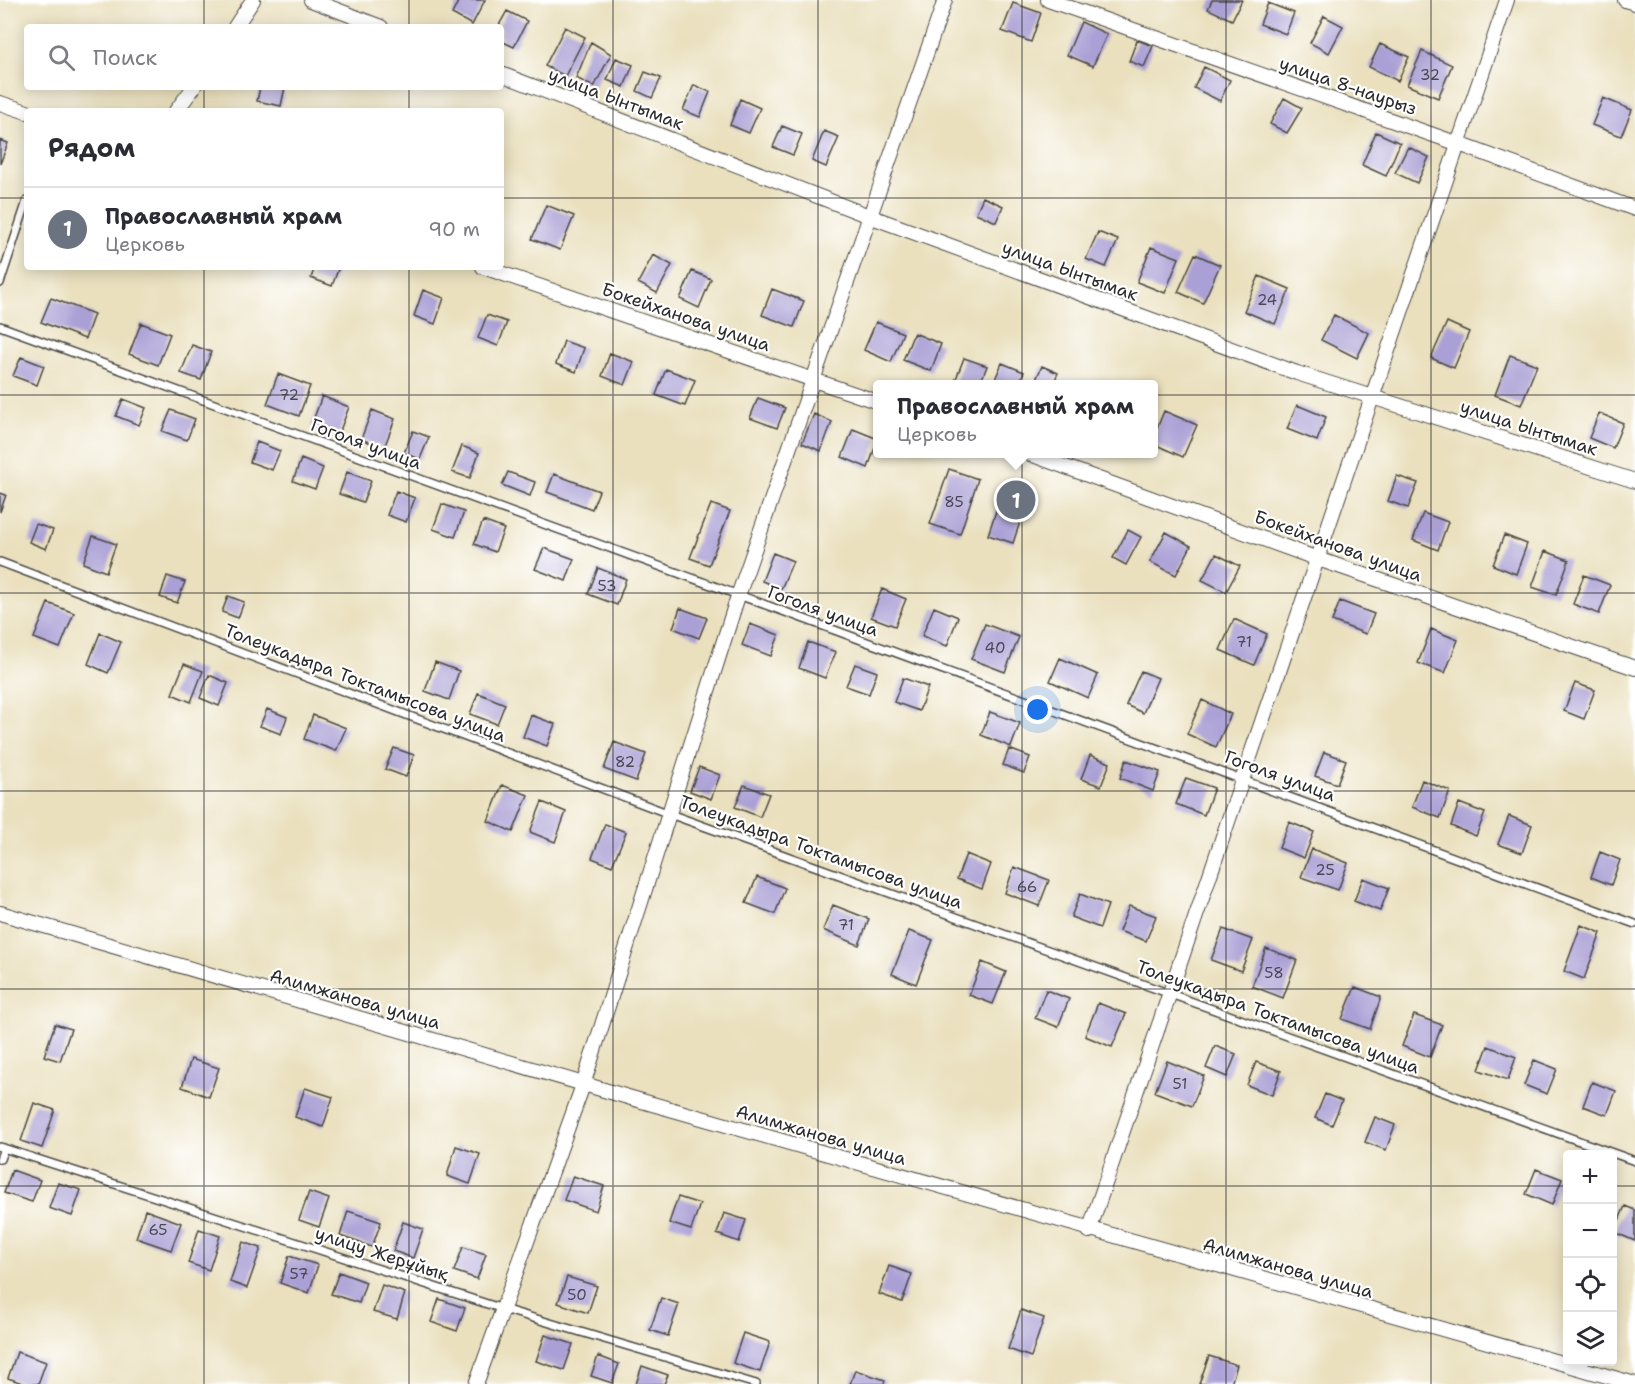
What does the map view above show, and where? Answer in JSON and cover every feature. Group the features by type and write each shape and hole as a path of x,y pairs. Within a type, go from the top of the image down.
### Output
{"street":[{"path":"237,24 253,0"},
{"path":"311,0 373,24"},
{"path":"476,1384 583,1085 667,813 738,596 945,0"},
{"name":"улица 8-наурыз","path":"1047,0 1459,144 1635,209"},
{"path":"1089,1231 1507,0"},
{"path":"1625,0 1635,3"},
{"name":"улица Ынтымак","path":"504,75 870,216 1297,373 1635,481"},
{"path":"178,108 192,90"},
{"path":"0,103 24,111"},
{"name":"Бокейханова улица","path":"492,270 873,400"},
{"name":"Бокейханова улица","path":"1044,458 1318,559 1635,668"},
{"name":"Алимжанова улица","path":"0,913 1089,1231 1635,1384"}],"lane":[{"path":"0,283 24,210"},
{"name":"Гоголя улица","path":"0,326 1243,778 1635,924"},
{"name":"Толеукадыра Токтамысова улица","path":"0,562 667,813 1635,1161"},
{"path":"0,1159 2,1148"},
{"name":"улицу Жерұйық","path":"2,1148 503,1309 756,1384"}],"building":[{"path":"459,0 485,0 473,24 452,14"},
{"path":"1212,0 1242,0 1232,20 1208,9"},
{"path":"1013,3 1041,13 1031,42 1002,31"},
{"path":"1268,3 1294,13 1286,34 1260,24"},
{"path":"507,11 527,21 514,47 504,42 504,24 500,24"},
{"path":"1324,16 1343,26 1329,53 1310,43"},
{"path":"1081,22 1107,34 1093,66 1067,55"},
{"path":"565,27 585,37 565,76 545,66"},
{"path":"1137,40 1153,46 1144,67 1129,61"},
{"path":"591,42 611,54 594,87 576,78"},
{"path":"1380,44 1409,57 1398,81 1369,67"},
{"path":"1422,51 1452,65 1438,98 1407,85"},
{"path":"616,58 633,65 624,87 607,80"},
{"path":"1204,67 1230,80 1220,101 1194,88"},
{"path":"645,72 661,78 652,98 637,91"},
{"path":"694,85 710,92 700,117 683,110"},
{"path":"259,90 284,90 281,106 257,101"},
{"path":"1284,98 1302,108 1287,133 1270,124"},
{"path":"1603,98 1632,110 1621,136 1592,125"},
{"path":"740,99 760,108 749,133 730,125"},
{"path":"782,126 802,134 793,155 773,147"},
{"path":"824,131 839,137 826,167 812,161"},
{"path":"1376,132 1400,143 1386,176 1362,165"},
{"path":"0,140 8,143 0,164"},
{"path":"1408,147 1429,157 1417,183 1395,173"},
{"path":"983,197 1003,206 996,222 976,213"},
{"path":"546,205 574,216 560,250 532,239"},
{"path":"1098,232 1118,240 1106,267 1086,259"},
{"path":"1151,247 1179,258 1165,293 1137,282"},
{"path":"1195,254 1220,265 1203,303 1178,292"},
{"path":"653,255 672,265 657,293 638,283"},
{"path":"314,270 338,270 332,286 311,278"},
{"path":"692,271 711,279 699,308 680,299"},
{"path":"1259,276 1290,289 1275,324 1244,311"},
{"path":"772,289 804,301 794,327 762,315"},
{"path":"423,290 444,298 435,324 414,316"},
{"path":"51,298 94,314 85,339 41,322"},
{"path":"487,315 507,322 498,346 478,338"},
{"path":"1334,315 1369,333 1357,358 1321,340"},
{"path":"876,322 903,333 891,362 864,350"},
{"path":"1447,322 1469,332 1454,368 1431,358"},
{"path":"141,323 170,334 158,365 129,354"},
{"path":"914,333 941,344 931,371 903,360"},
{"path":"564,341 584,348 576,372 556,364"},
{"path":"192,345 211,352 201,380 181,373"},
{"path":"610,353 634,362 625,385 602,376"},
{"path":"1510,355 1537,365 1521,405 1495,395"},
{"path":"21,357 44,366 37,385 13,376"},
{"path":"964,358 987,366 982,380 956,380"},
{"path":"1002,363 1024,372 1021,380 995,380"},
{"path":"1042,366 1058,373 1055,380 1036,380"},
{"path":"666,369 695,380 685,406 656,395"},
{"path":"278,374 310,386 299,416 267,404"},
{"path":"322,396 349,407 338,436 311,426"},
{"path":"758,398 785,408 777,428 750,418"},
{"path":"123,399 146,408 139,425 116,416"},
{"path":"1297,405 1326,417 1317,441 1287,429"},
{"path":"171,410 195,419 187,440 162,431"},
{"path":"372,410 395,419 384,448 361,439"},
{"path":"1164,411 1197,425 1183,457 1158,446 1158,426"},
{"path":"1599,413 1623,423 1613,448 1589,438"},
{"path":"814,414 832,422 821,451 802,443"},
{"path":"853,429 873,437 873,454 868,468 842,457"},
{"path":"413,431 429,437 420,459 404,453"},
{"path":"257,442 280,451 272,470 250,462"},
{"path":"462,446 479,453 470,478 452,472"},
{"path":"301,459 323,468 315,489 293,481"},
{"path":"949,469 978,479 960,534 930,524"},
{"path":"347,472 371,481 363,502 339,494"},
{"path":"508,472 535,482 530,496 502,485"},
{"path":"554,474 599,491 592,509 547,492"},
{"path":"1397,476 1418,483 1408,508 1388,501"},
{"path":"1004,487 1029,495 1013,543 988,535"},
{"path":"396,491 415,498 406,522 387,515"},
{"path":"0,493 6,495 0,512"},
{"path":"442,504 464,512 455,537 433,529"},
{"path":"711,504 730,511 709,565 690,558"},
{"path":"1423,513 1448,522 1438,550 1413,540"},
{"path":"483,521 504,529 495,552 474,544"},
{"path":"36,524 53,530 46,549 29,542"},
{"path":"1128,530 1141,537 1126,565 1113,558"},
{"path":"1166,532 1191,546 1176,575 1150,562"},
{"path":"1504,535 1527,544 1516,574 1493,565"},
{"path":"93,536 116,544 106,572 83,563"},
{"path":"544,548 574,559 566,581 535,569"},
{"path":"1545,551 1569,560 1556,595 1532,587"},
{"path":"773,553 793,561 781,589 762,581"},
{"path":"1216,554 1240,566 1226,592 1202,580"},
{"path":"598,568 626,579 617,605 588,594"},
{"path":"1584,575 1610,585 1599,614 1573,604"},
{"path":"167,576 185,582 177,603 160,597"},
{"path":"882,589 906,599 895,626 871,617"},
{"path":"228,596 244,602 238,618 222,612"},
{"path":"1340,601 1374,614 1366,634 1332,621"},
{"path":"48,603 74,613 60,648 34,638"},
{"path":"934,607 958,617 947,646 922,636"},
{"path":"680,608 707,618 699,638 673,628"},
{"path":"1234,619 1267,634 1254,665 1220,650"},
{"path":"750,624 779,635 771,656 742,645"},
{"path":"985,624 1019,637 1005,672 971,659"},
{"path":"1431,629 1458,640 1445,673 1418,663"},
{"path":"100,633 121,642 108,673 88,664"},
{"path":"808,642 836,652 825,678 799,668"},
{"path":"1060,658 1098,675 1088,698 1050,681"},
{"path":"435,662 459,671 449,700 425,691"},
{"path":"184,664 203,671 191,702 172,694"},
{"path":"855,664 877,672 869,694 846,686"},
{"path":"1141,671 1158,678 1143,713 1126,705"},
{"path":"209,675 228,683 219,706 200,698"},
{"path":"903,678 928,687 919,711 894,702"},
{"path":"1575,683 1595,690 1584,719 1564,711"},
{"path":"478,693 505,704 497,724 470,714"},
{"path":"1202,700 1231,714 1216,747 1187,734"},
{"path":"267,709 287,717 281,734 260,726"},
{"path":"990,712 1020,723 1011,747 981,735"},
{"path":"313,715 346,728 336,751 304,739"},
{"path":"531,715 555,724 547,746 523,737"},
{"path":"614,742 646,754 636,781 604,769"},
{"path":"394,748 414,755 406,777 385,769"},
{"path":"1009,749 1030,757 1024,773 1003,765"},
{"path":"1324,752 1346,760 1337,784 1315,776"},
{"path":"1090,755 1110,763 1101,786 1081,779"},
{"path":"1126,760 1160,772 1153,791 1120,778"},
{"path":"699,767 720,775 711,799 690,791"},
{"path":"1186,778 1214,788 1204,815 1176,804"},
{"path":"1422,780 1450,791 1440,818 1412,807"},
{"path":"502,785 528,795 513,832 488,821"},
{"path":"744,785 769,794 760,817 735,807"},
{"path":"542,802 566,812 555,842 530,832"},
{"path":"1459,803 1485,813 1476,836 1451,826"},
{"path":"1509,816 1532,825 1522,853 1498,844"},
{"path":"1289,822 1314,832 1304,858 1279,848"},
{"path":"605,824 626,832 612,866 592,858"},
{"path":"1312,849 1348,863 1338,890 1301,877"},
{"path":"1600,852 1620,860 1611,885 1591,877"},
{"path":"966,854 991,864 982,889 957,879"},
{"path":"1014,867 1049,880 1039,906 1005,893"},
{"path":"757,877 785,888 775,914 746,903"},
{"path":"1363,878 1389,888 1380,911 1354,901"},
{"path":"1080,894 1108,905 1100,928 1071,917"},
{"path":"833,905 869,919 859,945 823,930"},
{"path":"1129,906 1156,916 1146,941 1119,931"},
{"path":"1581,925 1601,933 1584,979 1564,971"},
{"path":"1223,929 1253,940 1241,971 1211,960"},
{"path":"909,931 933,940 916,984 892,974"},
{"path":"1266,948 1297,960 1283,998 1252,986"},
{"path":"982,962 1006,972 993,1004 969,995"},
{"path":"1355,987 1381,997 1370,1029 1342,1019"},
{"path":"1046,990 1069,999 1058,1027 1035,1018"},
{"path":"1098,1003 1126,1014 1112,1047 1085,1036"},
{"path":"1414,1015 1442,1025 1430,1057 1402,1046"},
{"path":"55,1024 71,1029 60,1061 44,1056"},
{"path":"1215,1046 1236,1054 1227,1077 1206,1068"},
{"path":"1488,1046 1516,1057 1508,1080 1479,1070"},
{"path":"191,1059 219,1068 209,1097 182,1087"},
{"path":"1534,1060 1557,1069 1547,1094 1524,1085"},
{"path":"1167,1061 1204,1076 1192,1106 1155,1092"},
{"path":"1256,1062 1281,1071 1272,1095 1247,1085"},
{"path":"1592,1082 1616,1091 1607,1115 1583,1106"},
{"path":"305,1088 333,1097 323,1127 295,1117"},
{"path":"1325,1094 1342,1101 1332,1125 1315,1118"},
{"path":"34,1103 55,1110 42,1148 21,1141"},
{"path":"1375,1117 1395,1125 1386,1150 1365,1142"},
{"path":"456,1146 480,1154 470,1184 447,1176"},
{"path":"1536,1169 1562,1179 1552,1205 1526,1194"},
{"path":"12,1170 40,1180 32,1202 4,1193"},
{"path":"573,1176 604,1186 596,1211 564,1200"},
{"path":"58,1183 81,1190 72,1216 49,1208"},
{"path":"309,1192 329,1199 319,1227 299,1220"},
{"path":"678,1197 700,1204 691,1230 669,1223"},
{"path":"1625,1206 1635,1210 1635,1241 1617,1233 1617,1225"},
{"path":"145,1210 181,1223 171,1250 136,1238"},
{"path":"348,1211 381,1222 372,1247 340,1236"},
{"path":"724,1213 746,1220 739,1242 717,1234"},
{"path":"403,1222 423,1229 413,1258 393,1251"},
{"path":"199,1229 220,1236 209,1270 188,1263"},
{"path":"243,1242 261,1248 247,1288 230,1282"},
{"path":"463,1247 486,1254 477,1279 454,1271"},
{"path":"289,1256 318,1265 309,1293 280,1283"},
{"path":"889,1266 912,1274 902,1302 879,1294"},
{"path":"339,1272 366,1282 359,1303 331,1294"},
{"path":"567,1277 597,1286 588,1313 558,1303"},
{"path":"382,1285 405,1293 397,1319 373,1312"},
{"path":"661,1298 679,1304 668,1336 650,1330"},
{"path":"439,1299 465,1308 457,1331 431,1322"},
{"path":"1021,1310 1044,1318 1031,1357 1008,1349"},
{"path":"743,1333 770,1342 760,1372 733,1363"},
{"path":"545,1335 573,1344 564,1370 536,1361"},
{"path":"17,1352 46,1362 38,1384 25,1384 8,1378"},
{"path":"598,1356 619,1364 612,1383 591,1376"},
{"path":"1209,1356 1237,1365 1231,1384 1199,1384"},
{"path":"642,1366 668,1375 664,1384 636,1384"},
{"path":"855,1370 885,1380 884,1384 850,1384"}],"place":[{"name":"Православный храм","path":"1016,500"}]}
